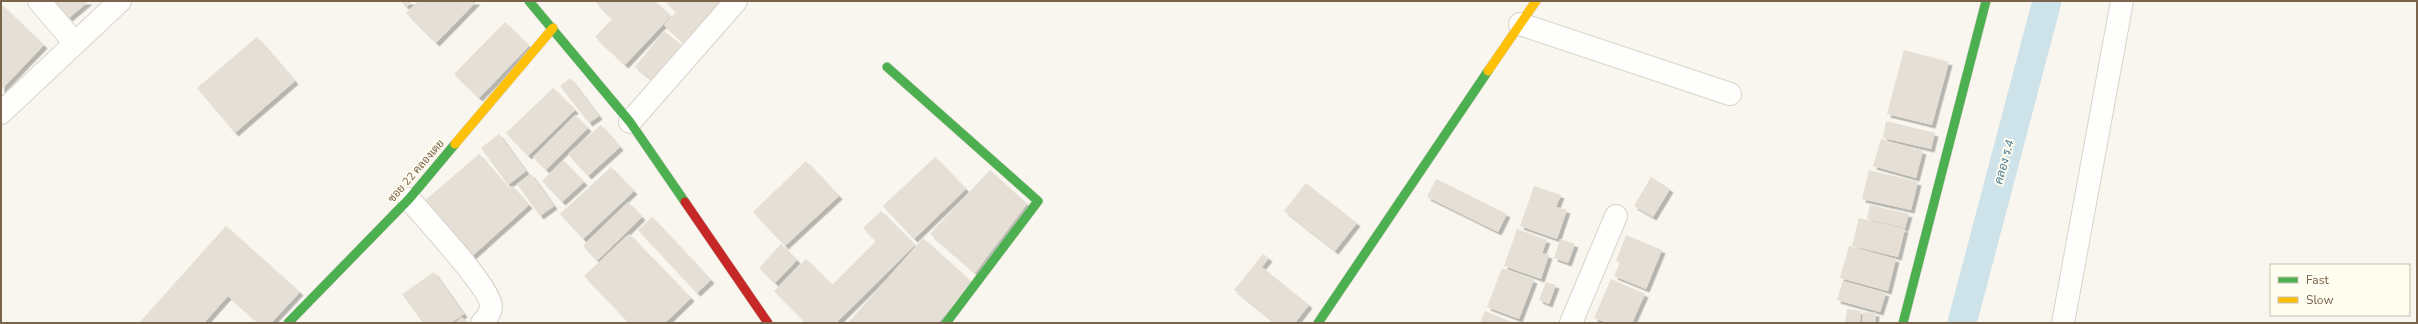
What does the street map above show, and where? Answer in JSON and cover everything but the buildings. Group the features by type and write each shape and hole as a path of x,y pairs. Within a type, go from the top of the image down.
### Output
{"street":[{"path":"39,1 75,43"},
{"path":"1,113 120,1"},
{"path":"529,1 630,122 768,323"},
{"path":"630,122 736,1"},
{"path":"1318,323 1536,1"},
{"path":"1903,323 1986,1"},
{"path":"2063,323 2122,1"},
{"path":"1520,24 1730,94"},
{"name":"ซอย 22 คลองเตย","path":"288,323 409,199 553,28"},
{"path":"887,67 1038,202 946,323"},
{"path":"409,199 484,287 491,306 487,318 482,323"},
{"path":"1571,323 1616,216"}],"waterway":[{"name":"คลอง ร.4","path":"1962,323 2047,1"}],"traffic: fast":[{"path":"529,1 630,122 685,202"},
{"path":"1903,323 1986,1"},
{"path":"887,67 1038,201 946,323"},
{"path":"1318,323 1488,71"},
{"path":"288,323 409,199 455,144"}],"traffic: slow":[{"path":"1488,71 1536,1"},
{"path":"455,144 553,28"}],"traffic: jam":[{"path":"685,202 768,323"}]}
